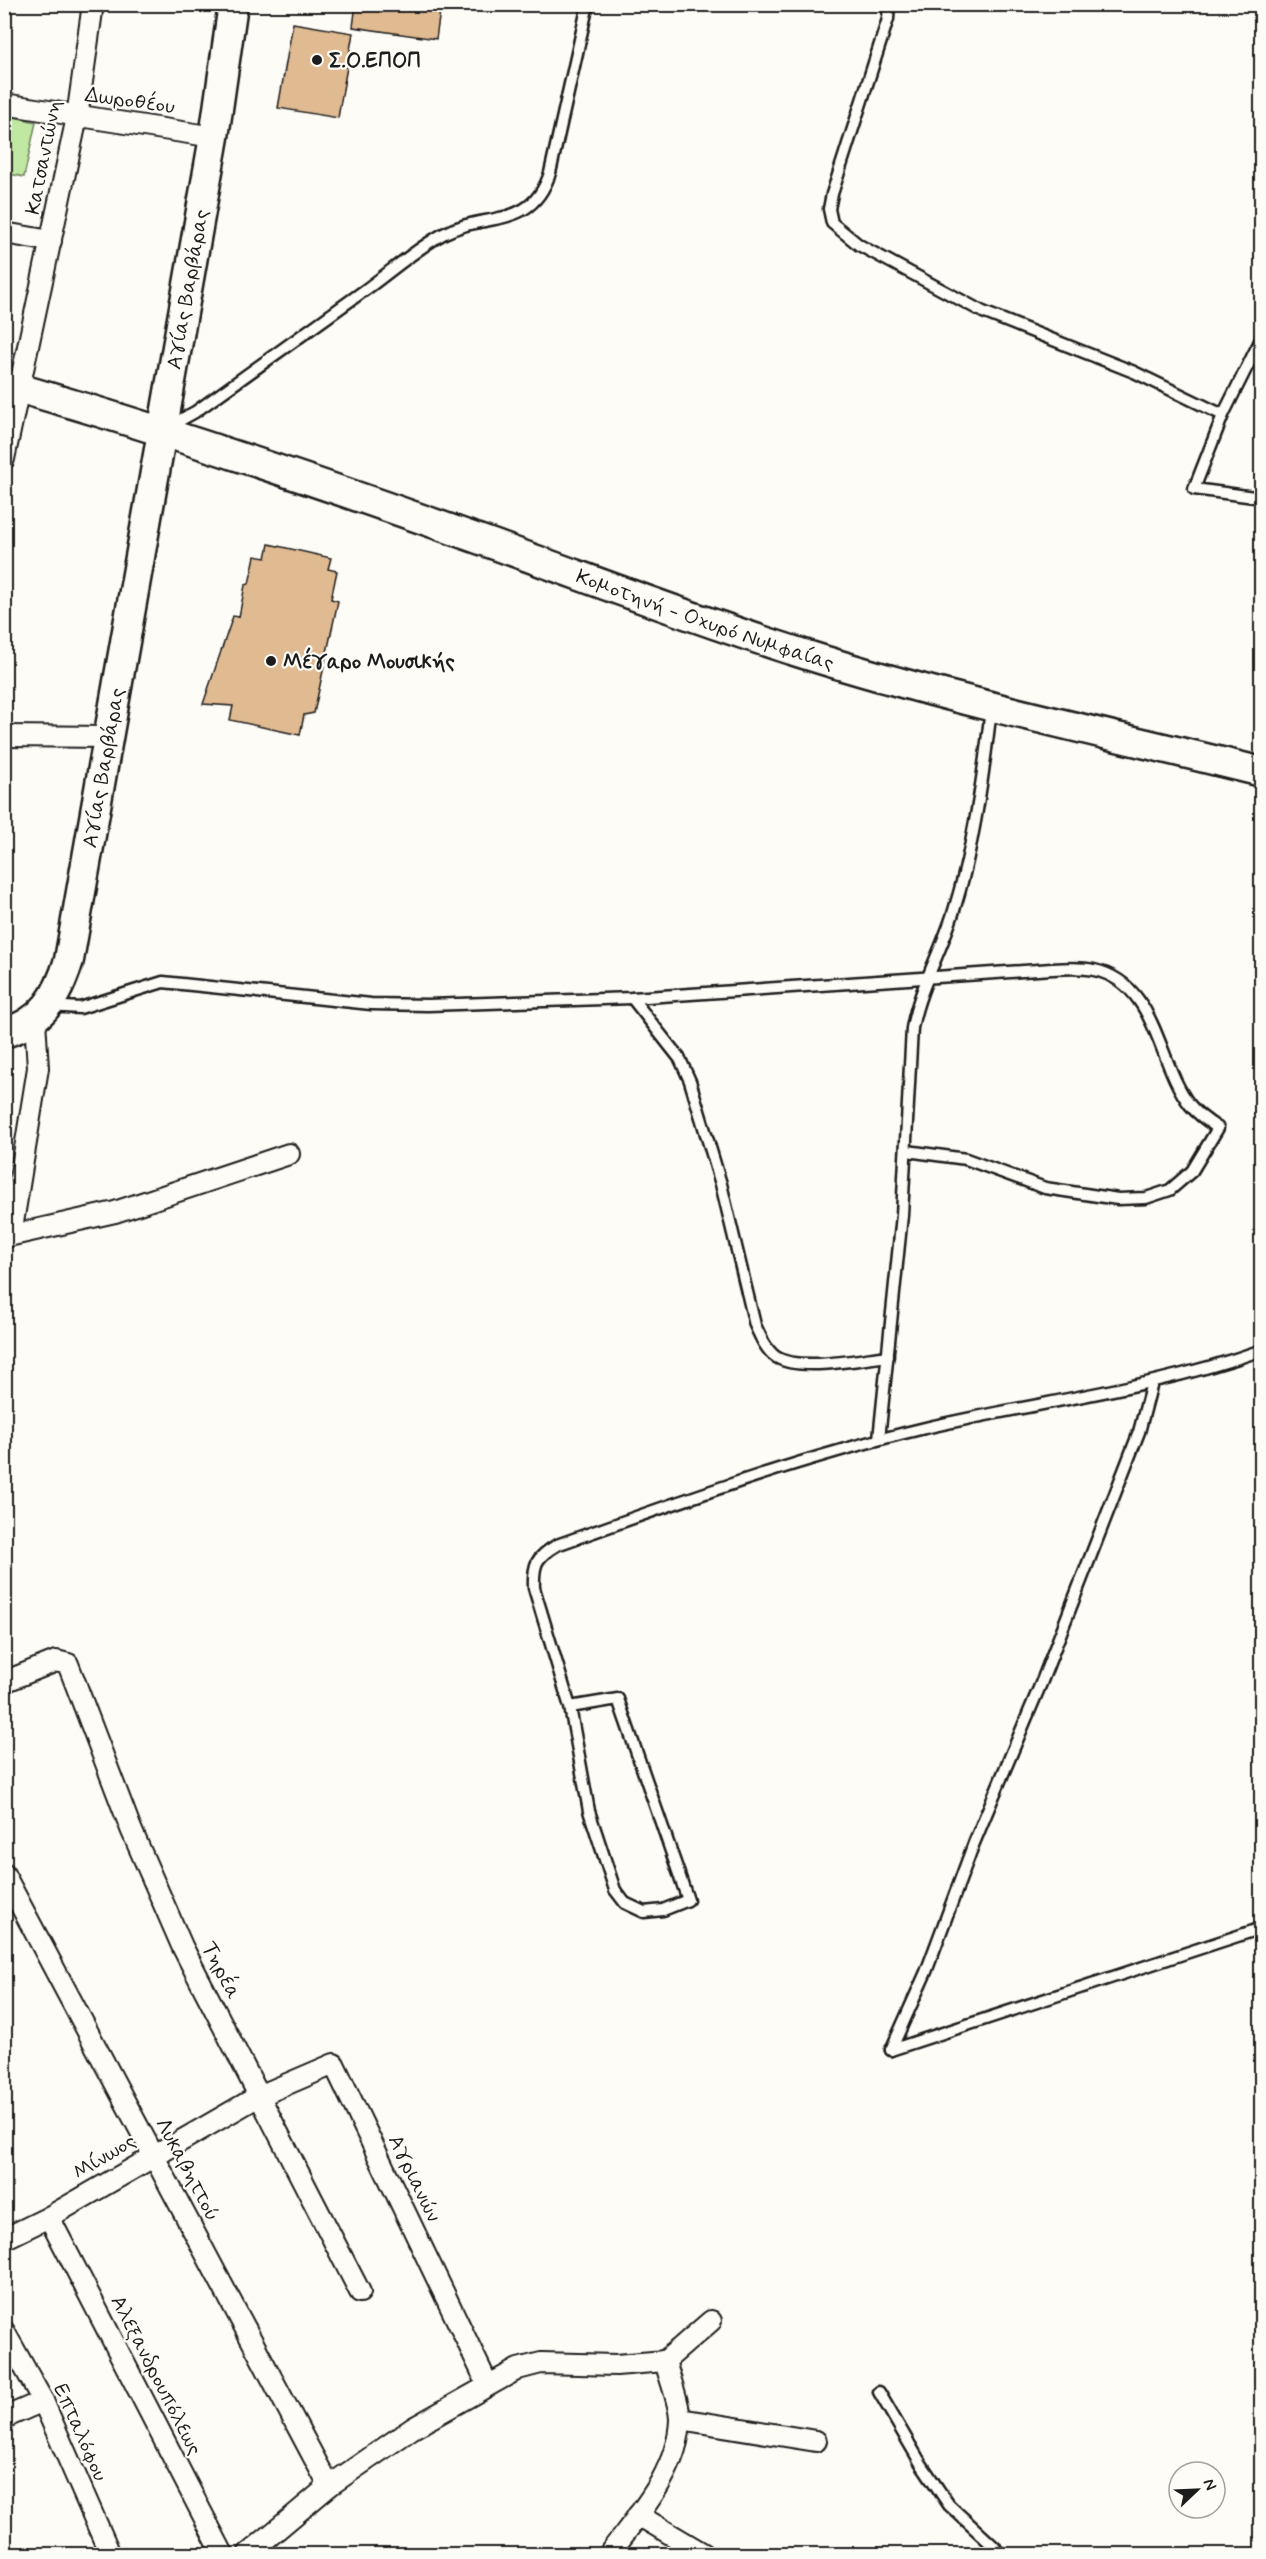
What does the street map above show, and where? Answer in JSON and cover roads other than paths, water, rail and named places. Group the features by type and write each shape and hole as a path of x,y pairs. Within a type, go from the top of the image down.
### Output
{"main road":[{"name":"Αγίας Βαρβάρας","path":"42,1013 62,985 69,960 110,737 160,430 214,137 233,4"},
{"name":"Κομοτηνή - Οχυρό Νυμφαίας","path":"12,387 160,430 463,533 719,627 840,665 1262,772"},
{"path":"4,1033 21,1028 42,1013"}],"street":[{"name":"Κατσαντώνη","path":"5,457 12,387 51,241 76,117 93,4"},
{"name":"Δωροθέου","path":"4,105 214,137"},
{"path":"4,233 51,241"},
{"path":"4,736 110,737"},
{"path":"42,1013 38,1068 8,1236 115,1212 289,1154"},
{"name":"Τηρέα","path":"4,1682 62,1660 71,1669 131,1829 182,1946 360,2292"},
{"name":"Λυκαβηττού","path":"4,1874 329,2486"},
{"name":"Αγριανών","path":"260,2096 334,2064 488,2385"},
{"name":"Μίνωος","path":"4,2239 49,2217 153,2155 260,2096"},
{"name":"Αλεξανδρουπόλεως","path":"49,2217 224,2554"},
{"path":"248,2554 329,2486 412,2428 518,2368 541,2363 616,2365 664,2361 711,2321"},
{"name":"Επταλόφου","path":"4,2331 43,2401 109,2554"},
{"path":"609,2554 665,2476 680,2419 664,2361"},
{"path":"4,2418 43,2401"},
{"path":"680,2419 816,2441"},
{"path":"638,2515 704,2554"}],"lane":[{"path":"160,430 195,412 443,234 513,215 534,203 545,189 550,172 588,4"},
{"path":"889,4 888,19 832,194 829,209 832,223 859,245 983,312 1134,372 1223,415"},
{"path":"1262,337 1223,415 1194,489 1262,498"},
{"path":"879,1439 907,1151 912,1028 916,1004 944,942 965,867 991,705"},
{"path":"42,1013 80,1008 163,982 371,1004 416,1005 632,998 1074,968 1094,970 1108,975 1121,983 1143,1007 1189,1103 1201,1117 1218,1128 1192,1171 1170,1190 1146,1198 1118,1199 1045,1188 966,1159 907,1151"},
{"path":"632,998 680,1059 690,1080 721,1184 755,1325 763,1342 776,1357 794,1363 819,1363 888,1356"},
{"path":"570,1707 618,1699 688,1900 663,1910 644,1912 625,1903 615,1890 590,1811 570,1707 534,1588 533,1570 541,1554 557,1545 730,1484 879,1439 1035,1403 1152,1383 1259,1351 1262,1363"},
{"path":"1152,1383 1139,1432 1042,1681 974,1843 926,1972 891,2050 1262,1928"},
{"path":"879,2392 920,2462 949,2505 1002,2554"}],"place":[{"name":"Σ.Ο.ΕΠΟΠ","path":"317,60"},
{"name":"Μέγαρο Μουσικής","path":"271,661"}]}
